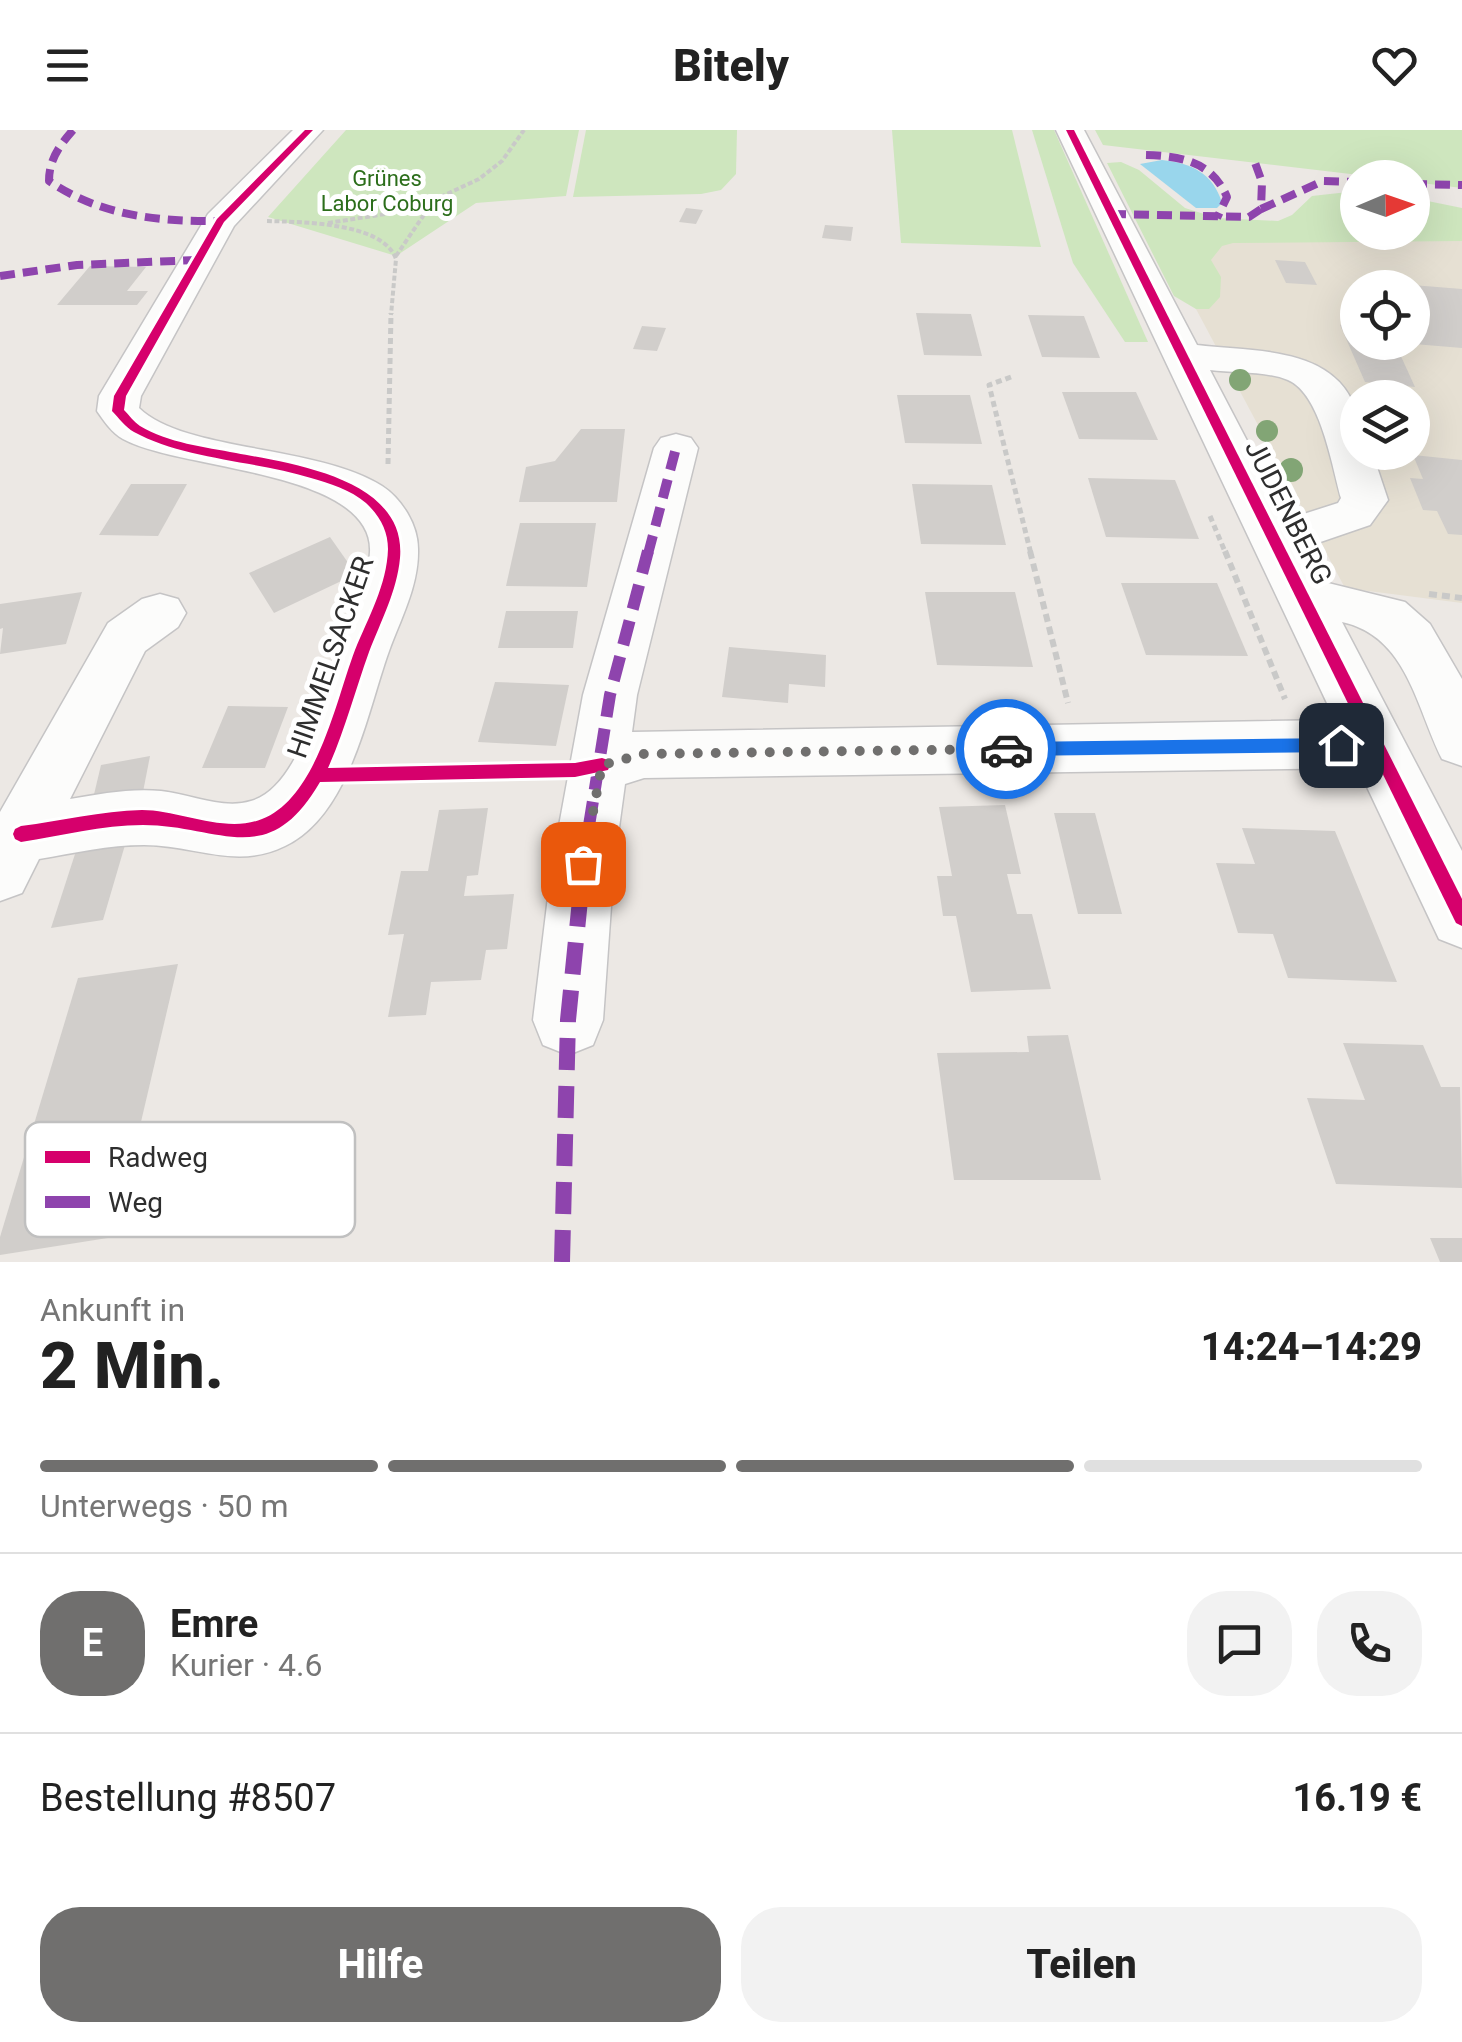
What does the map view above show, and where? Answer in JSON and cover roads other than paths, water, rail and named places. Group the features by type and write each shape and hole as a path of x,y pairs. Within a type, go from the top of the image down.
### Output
{"street":[{"name":"HIMMELSACKER","path":"10,853 153,818 239,832 263,828 292,812 316,775 389,581 395,540 382,510 347,486 324,476 192,446 122,422 118,411 120,396 220,221 309,130"},
{"name":"JUDENBERG","path":"1070,130 1462,917"},
{"path":"1181,355 1298,370 1312,377 1327,394 1365,500 1354,514 1276,540"},
{"path":"568,1020 583,864 602,765 610,695 676,448"},
{"name":"JUDENBERG","path":"1303,596 1388,616 1406,630 1426,661 1462,742"},
{"name":"HIMMELSACKER","path":"10,853 126,637 160,613"},
{"path":"602,765 644,754 1377,744"}],"water":[{"path":"1162,160 1200,171 1213,184 1222,203 1217,208 1196,208 1140,164"}],"park label":[{"name":"Grünes Labor Coburg","path":"387,190"}]}
